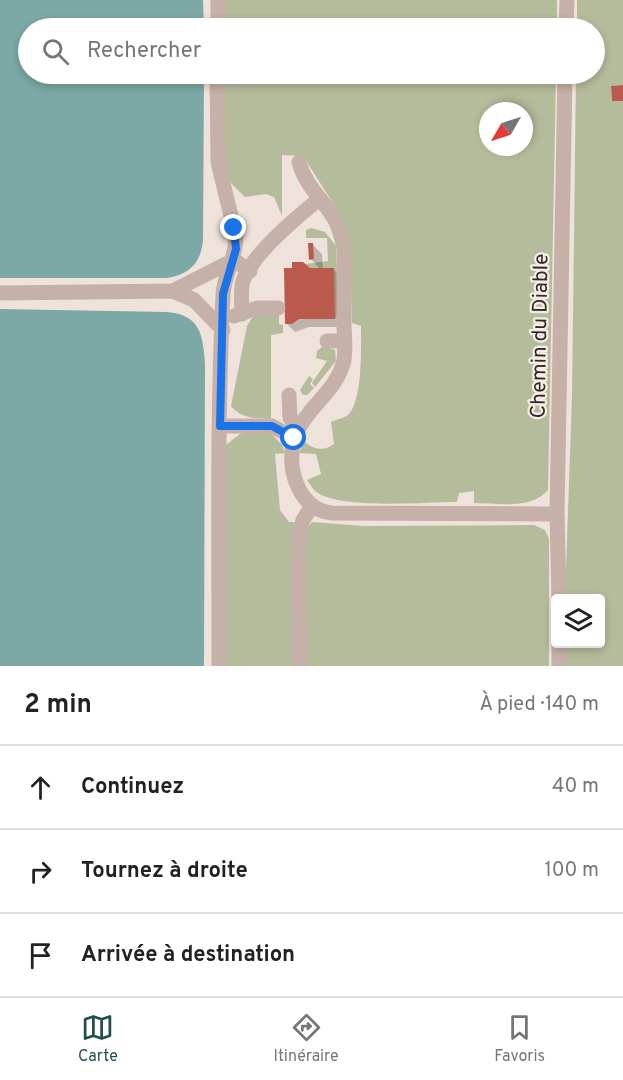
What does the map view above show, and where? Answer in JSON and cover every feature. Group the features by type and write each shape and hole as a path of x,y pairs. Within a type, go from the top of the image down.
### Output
{"street":[{"path":"218,0 218,18"},
{"path":"566,18 567,0"},
{"path":"217,84 218,162 236,237 234,260 225,280 223,323 219,666"},
{"name":"Chemin du Diable","path":"558,594 557,514 565,84"},
{"path":"297,433 335,384 345,356 344,249 335,220 306,180 299,162"},
{"path":"242,314 243,282 250,271 288,225 319,199"},
{"path":"234,260 250,271"},
{"path":"173,291 234,260"},
{"path":"0,293 173,291 194,300 223,323"},
{"path":"223,323 257,308 278,308"},
{"path":"327,341 345,341"},
{"path":"289,395 290,418 297,433 296,483 300,492 312,506 322,513 557,514"},
{"path":"220,426 272,426 297,433"},
{"path":"300,666 298,543 303,520 312,506"},
{"path":"559,648 559,666"}],"green space":[{"path":"222,0 557,0 557,18 222,18"},
{"path":"577,0 623,0 623,85 611,86 612,101 623,101 623,666 566,666 565,648 605,648 605,594 565,594 572,396 576,84 605,84 605,18 577,18"},
{"path":"222,84 556,84 548,490 533,500 514,504 474,503 474,491 459,493 457,502 383,504 342,501 326,497 315,491 307,480 321,474 316,454 299,453 304,441 318,448 326,448 334,444 331,422 348,415 353,408 360,373 361,326 352,323 351,284 336,208 303,156 282,155 282,216 274,197 266,194 245,197 231,183 223,165"},
{"path":"311,228 325,232 336,246 338,313 335,319 334,268 310,268 305,264 328,261 327,238 306,238 306,230"},
{"path":"259,314 279,314 279,324 283,325 283,333 271,335 271,419 244,416 231,406 247,326 252,318"},
{"path":"323,346 335,350 336,361 315,387 312,383 327,361 316,358 317,351"},
{"path":"309,376 313,379 310,384 314,388 307,395 303,395 300,390"},
{"path":"254,430 270,432 282,445 285,453 275,454 280,510 289,522 296,522 297,666 222,666 226,445 240,434"},
{"path":"312,522 364,526 534,525 545,530 549,539 549,666 304,666 304,533"}],"water":[{"path":"0,0 203,0 204,18 18,18 18,84 204,84 203,241 196,262 187,271 167,278 0,278"},
{"path":"0,309 167,312 187,317 198,328 203,344 205,364 204,666 0,666"}],"building":[{"path":"623,85 623,101 612,101 611,86"},
{"path":"308,243 313,243 314,259 309,260"},
{"path":"292,262 303,262 310,268 334,268 335,319 299,319 292,324 285,324 284,268 292,268"}],"route":[{"path":"234,228 236,249 225,280 223,294 220,426 272,426 294,438"}]}
